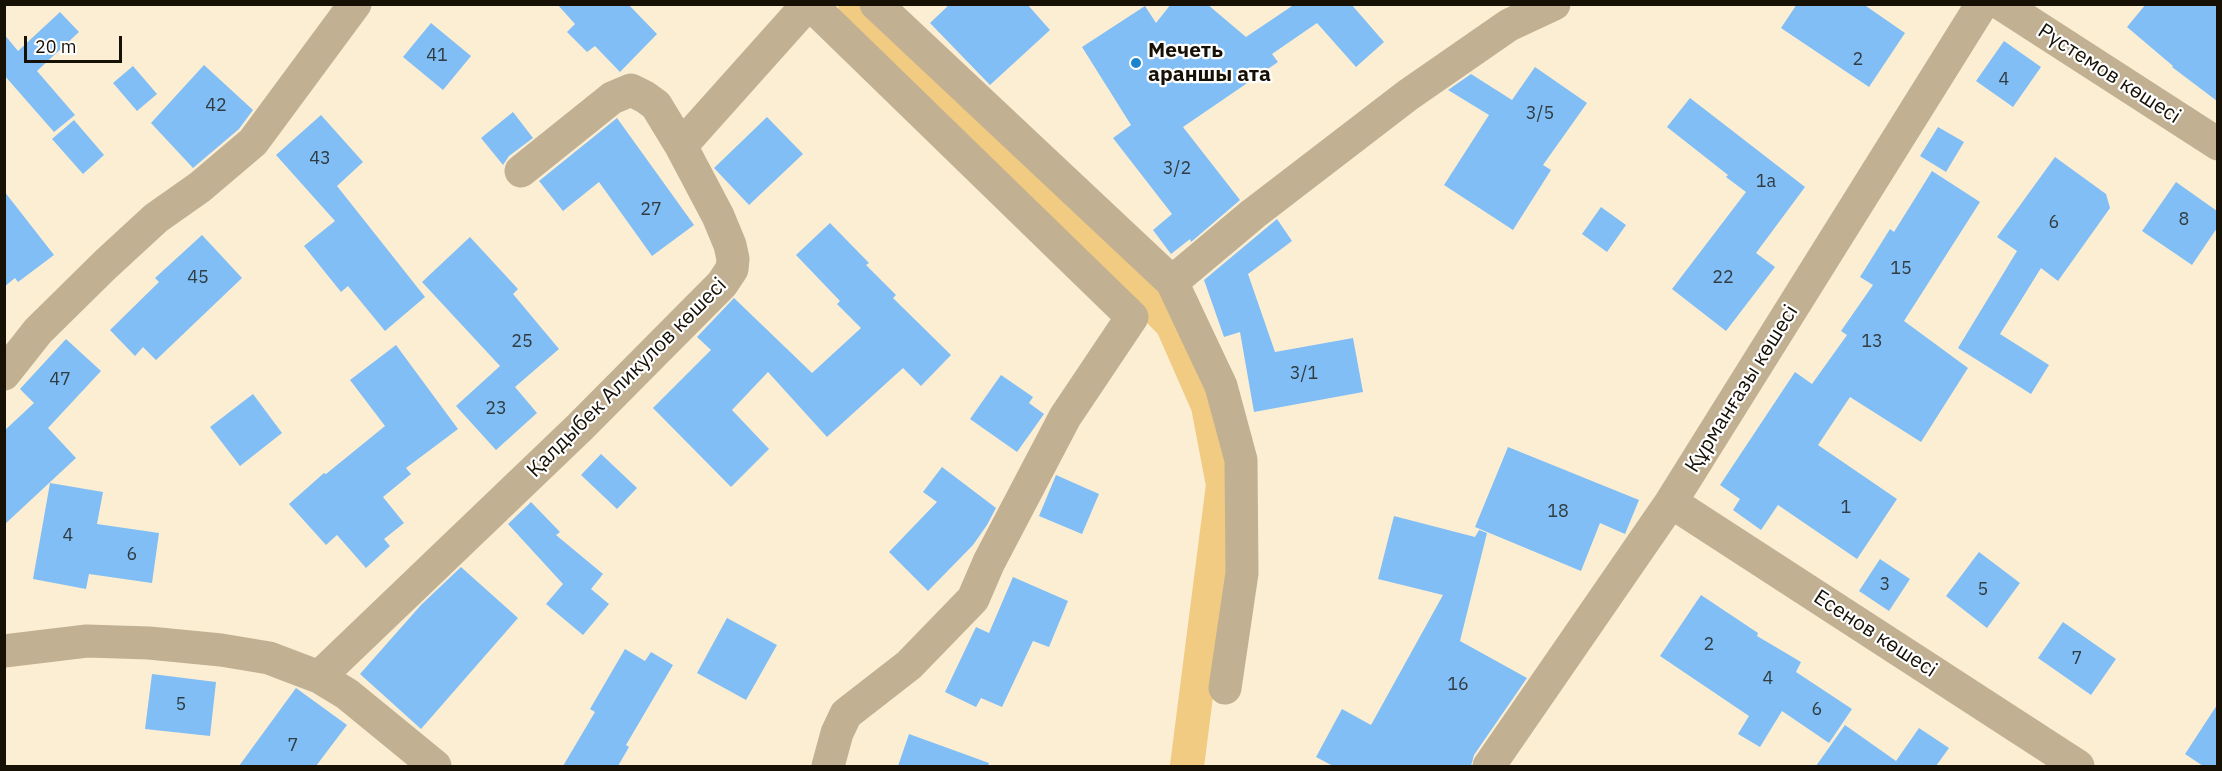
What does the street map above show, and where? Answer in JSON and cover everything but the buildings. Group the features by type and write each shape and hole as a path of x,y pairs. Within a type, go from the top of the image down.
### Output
{"street":[{"path":"4,374 38,331 105,265 156,218 200,187 253,142 355,4"},
{"path":"681,146 809,4 1132,317 1065,417 989,562 973,599 909,665 846,714 837,733 828,766"},
{"path":"876,4 1172,282 1221,386 1241,460 1242,573 1225,688"},
{"path":"1172,282 1253,214 1408,95 1509,25 1554,4"},
{"name":"Құрманғазы көшесі","path":"1489,766 1671,502 1982,4"},
{"name":"Рүстемов көшесі","path":"2001,4 2217,144"},
{"name":"Қалдыбек Аликулов көшесі","path":"320,677 580,427 729,276 732,269 733,259 730,245 718,216 681,146 656,105 645,96 631,90 612,98 521,171"},
{"name":"Есенов көшесі","path":"1671,502 2078,766"},
{"path":"4,651 87,641 148,643 221,650 269,658 320,677 347,694 435,766"}],"waterway":[{"path":"855,4 1172,324 1208,406 1223,485 1187,766"}],"place":[{"name":"Мечеть араншы ата","path":"1136,63"}]}
